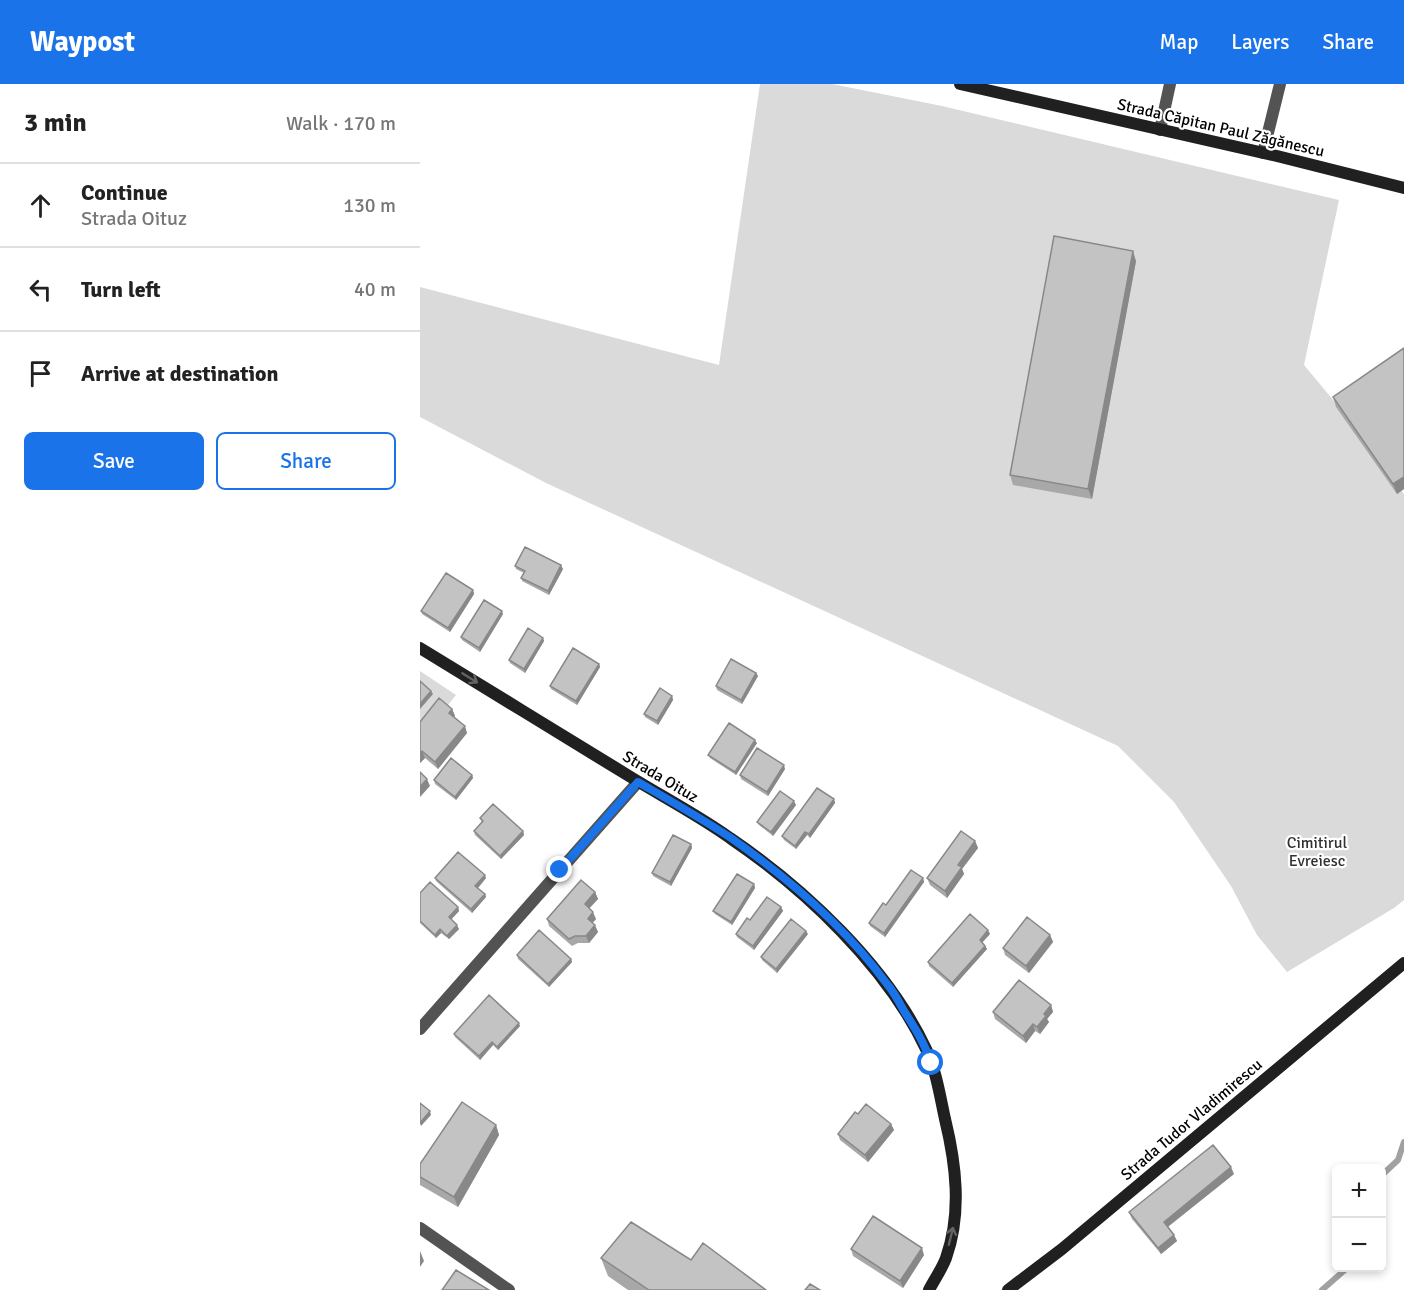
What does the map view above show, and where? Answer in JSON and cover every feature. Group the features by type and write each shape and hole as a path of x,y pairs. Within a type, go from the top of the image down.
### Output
{"street":[{"name":"Strada Căpitan Paul Zăgănescu","path":"960,84 1263,153 1404,188"},
{"path":"1160,130 1170,84"},
{"path":"1263,153 1280,84"},
{"name":"Strada Oituz","path":"420,648 730,838 794,887 858,948 888,985 927,1050 947,1128 956,1179 955,1221 946,1258 929,1290"},
{"path":"420,1029 638,782"},
{"name":"Strada Tudor Vladimirescu","path":"1008,1290 1062,1249 1400,967"},
{"path":"420,1228 509,1290"}],"green space":[{"name":"Cimitirul Evreiesc","path":"760,84 832,84 942,106 1339,200 1304,365 1404,494 1404,900 1394,908 1287,972 1257,935 1231,886 1174,802 1118,746 546,483 420,417 420,287 719,365"},
{"path":"420,671 456,695 420,741"}],"building":[{"path":"1054,236 1133,251 1088,489 1010,475"},
{"path":"1404,348 1404,477 1393,484 1333,397"},
{"path":"525,547 561,565 548,591 521,578 525,571 515,566"},
{"path":"446,573 473,590 448,628 421,611"},
{"path":"484,600 502,611 479,648 461,637"},
{"path":"528,628 543,638 524,669 509,660"},
{"path":"573,648 599,664 576,701 550,686"},
{"path":"731,659 756,673 741,700 716,686"},
{"path":"420,681 431,691 420,704"},
{"path":"660,688 672,696 657,721 644,714"},
{"path":"439,698 452,709 449,713 465,726 435,762 422,751 420,754 420,722"},
{"path":"729,723 755,740 735,772 708,755"},
{"path":"757,748 784,765 767,792 740,775"},
{"path":"451,758 472,775 455,797 434,780"},
{"path":"420,772 427,779 420,787"},
{"path":"817,788 834,799 809,834 805,832 795,846 782,836"},
{"path":"780,791 794,801 771,832 757,822"},
{"path":"493,804 523,831 500,856 474,831 483,821 480,818"},
{"path":"961,831 975,841 958,865 962,867 945,891 927,878"},
{"path":"673,835 691,844 670,882 652,873"},
{"path":"458,852 485,875 475,886 485,894 471,909 435,878"},
{"path":"911,870 923,878 884,933 869,923 883,903 886,905"},
{"path":"737,874 754,884 731,922 713,911"},
{"path":"581,880 595,892 585,904 593,912 588,919 595,925 586,936 575,936 569,939 547,919"},
{"path":"430,882 458,907 449,917 457,925 447,936 440,929 435,935 420,921 420,893"},
{"path":"767,897 781,907 753,946 736,934 747,918 750,920"},
{"path":"970,914 988,930 980,940 985,946 952,983 928,962"},
{"path":"1027,917 1050,935 1026,966 1003,948"},
{"path":"791,919 806,931 776,969 761,957"},
{"path":"539,930 571,959 548,984 517,955"},
{"path":"1019,980 1051,1005 1037,1027 1033,1024 1023,1036 993,1012"},
{"path":"489,995 519,1023 497,1047 492,1042 479,1056 454,1034"},
{"path":"462,1102 496,1125 454,1197 420,1177 420,1164"},
{"path":"420,1103 430,1111 420,1123"},
{"path":"866,1104 891,1124 865,1155 838,1134 855,1112 858,1114"},
{"path":"1213,1145 1231,1167 1164,1222 1174,1235 1158,1248 1129,1212"},
{"path":"873,1216 922,1248 900,1281 851,1249"},
{"path":"631,1222 691,1260 703,1243 766,1290 649,1290 601,1258"},
{"path":"456,1270 489,1290 442,1290"},
{"path":"810,1284 820,1290 805,1290"}],"waterway":[{"path":"1386,1171 1398,1160 1404,1142"},
{"path":"1322,1290 1342,1272"}],"route":[{"path":"560,870 638,782 693,814 758,858 829,919 858,948 888,985 920,1037 931,1063"}]}
